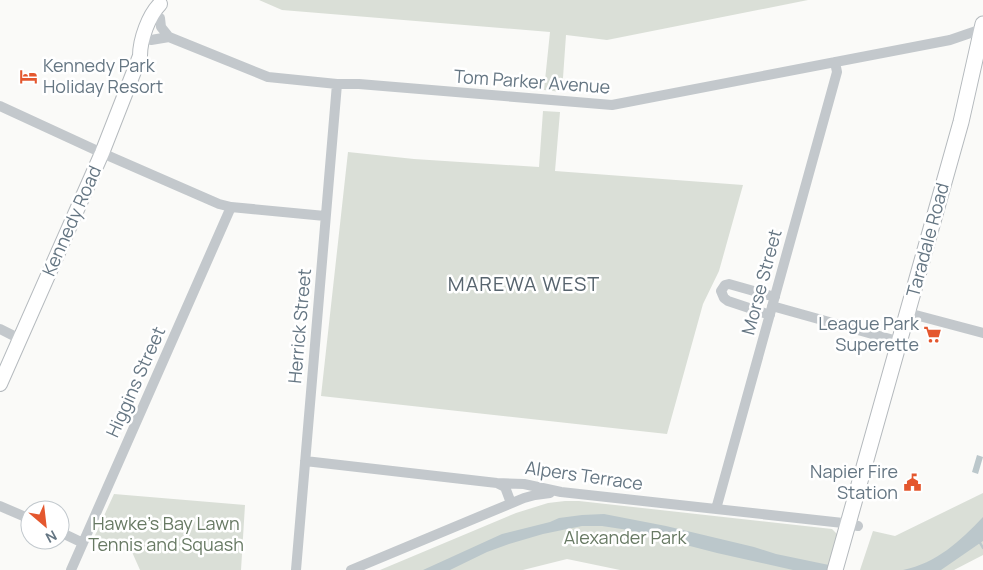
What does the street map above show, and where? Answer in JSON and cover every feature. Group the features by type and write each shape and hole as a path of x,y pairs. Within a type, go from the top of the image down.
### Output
{"highway":[{"name":"Taradale Road","path":"835,570 853,525 912,314 979,62 982,26"},
{"name":"Taradale Road","path":"846,570 853,525"}],"main road":[{"name":"Kennedy Road","path":"140,56 148,48 161,7"},
{"name":"Kennedy Road","path":"0,384 102,153 140,56 140,46 154,10 161,7"}],"street":[{"path":"151,40 169,37 161,27 161,7"},
{"name":"Tom Parker Avenue","path":"169,37 268,77 612,106 955,39 982,26"},
{"path":"955,39 967,44 979,62"},
{"name":"Morse Street","path":"716,509 837,72 835,62"},
{"name":"Herrick Street","path":"296,570 337,84"},
{"path":"0,106 102,153 205,198 231,207 325,216"},
{"name":"Higgins Street","path":"71,570 231,207"},
{"path":"772,306 904,342"},
{"path":"912,314 983,332"},
{"path":"0,330 20,339"},
{"name":"Alpers Terrace","path":"305,461 524,484 561,492 853,525"},
{"path":"497,482 505,487 512,503"},
{"path":"351,570 535,494 561,492"},
{"path":"0,506 20,515"},
{"path":"70,537 83,543"}],"green space":[{"path":"259,0 808,0 607,40 566,35 562,92 544,90 550,32 282,10"},
{"path":"543,111 560,112 555,171 743,185 719,271 703,304 667,434 321,396 348,152 414,159 539,167"},
{"path":"983,493 983,555 954,570 860,570 873,531 895,536"},
{"name":"Hawke's Bay Lawn Tennis and Squash","path":"114,494 245,505 241,570 140,570 132,552 91,544"},
{"name":"Alexander Park","path":"565,501 832,529 840,537 831,570 620,570 567,559 523,570 380,570 516,513 548,503"}],"shaded area":[{"path":"977,455 983,457 978,474 972,472"},
{"path":"604,514 666,526 776,554 829,565 831,570 793,570 628,530 602,526 582,526 543,534 509,544 487,552 450,570 423,570 502,534 559,518"},
{"path":"983,517 983,541 941,570 903,570 927,562 947,550"}],"waterway":[{"path":"979,541 983,548"}],"place":[{"name":"Kennedy Park Holiday Resort","path":"29,76"},
{"name":"League Park Superette","path":"933,334"},
{"name":"Napier Fire Station","path":"912,482"}],"district":[{"name":"MAREWA WEST","path":"524,284"}]}
